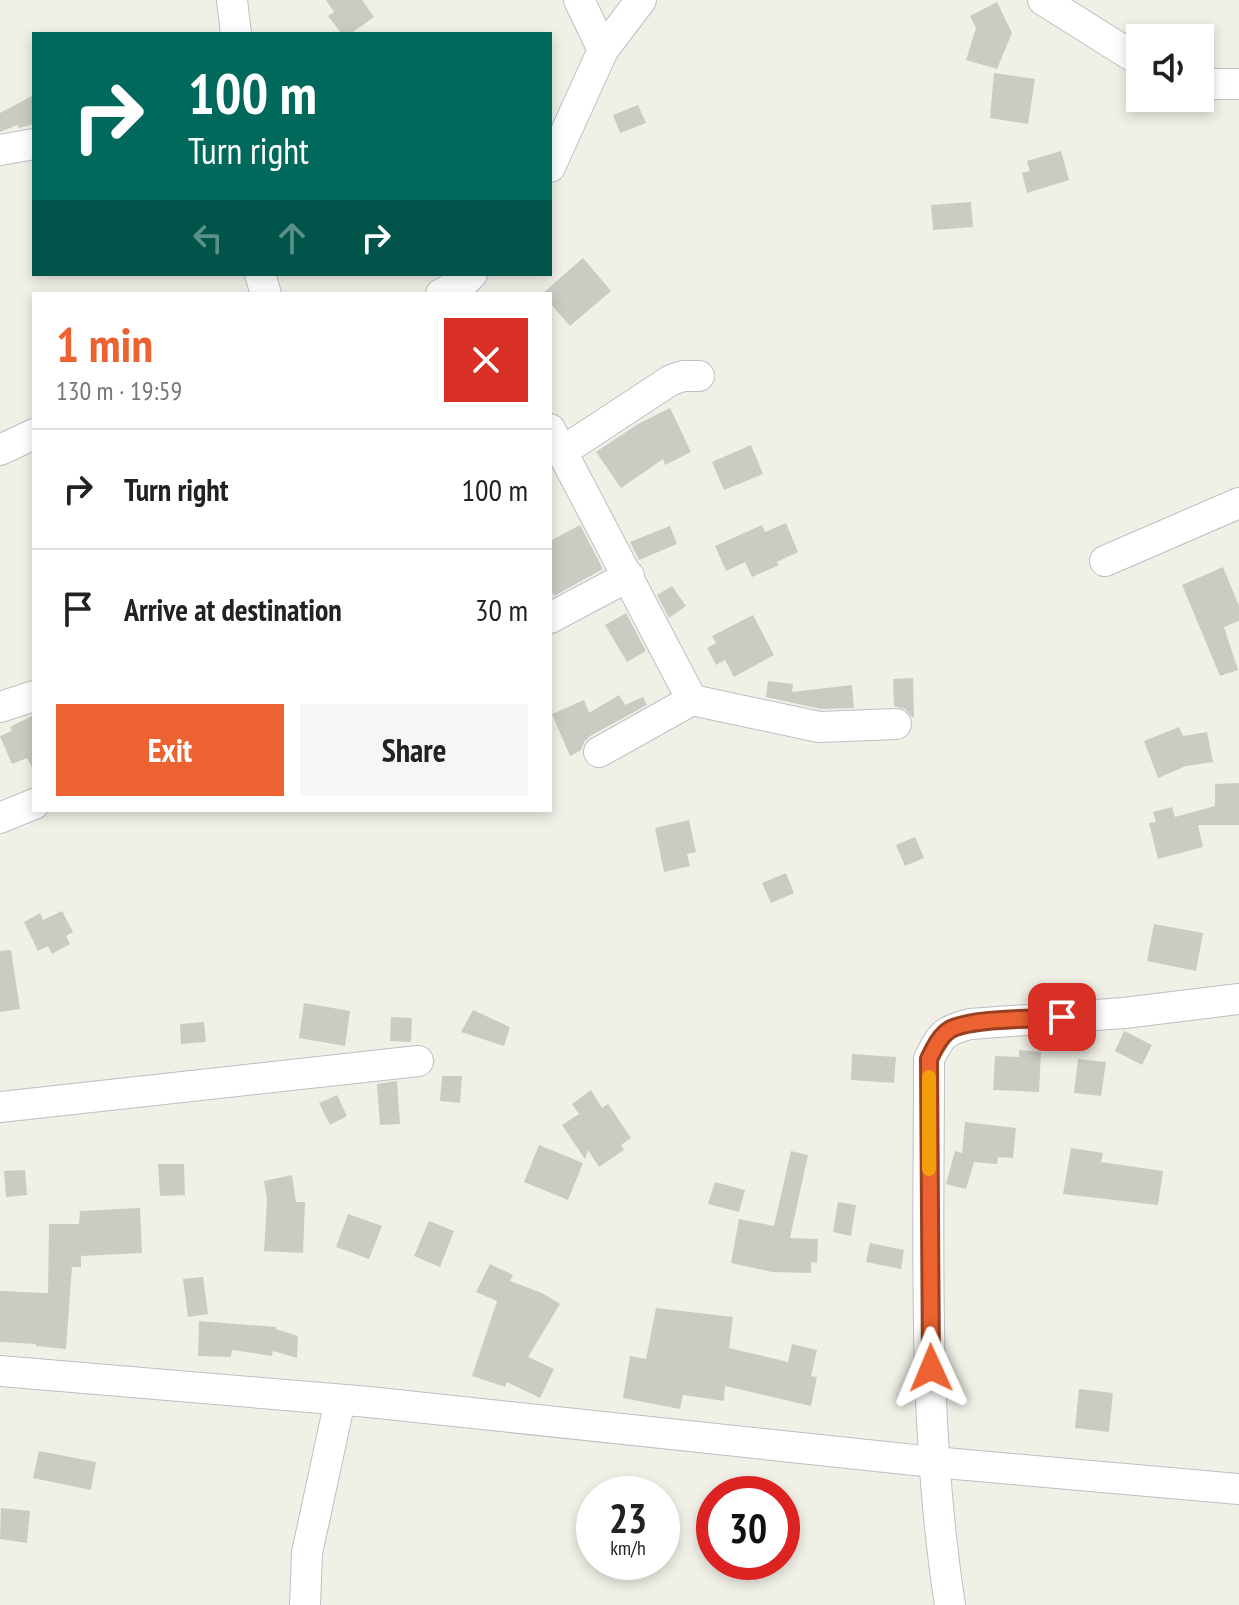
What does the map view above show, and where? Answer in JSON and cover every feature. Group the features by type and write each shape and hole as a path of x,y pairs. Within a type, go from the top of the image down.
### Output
{"street":[{"path":"232,0 236,32"},
{"path":"579,0 603,50"},
{"path":"552,163 603,50 641,0"},
{"path":"1043,0 1126,52"},
{"path":"1214,84 1239,84"},
{"path":"0,150 32,144"},
{"path":"692,700 556,440 671,380 699,376"},
{"path":"0,450 32,435"},
{"path":"1105,561 1239,503"},
{"path":"552,617 629,576"},
{"path":"0,707 32,697"},
{"path":"599,752 692,700 819,727 896,724"},
{"path":"0,818 32,805"},
{"path":"950,1605 933,1462 928,1274 929,1059 949,1030 970,1024 1124,1013 1239,999"},
{"path":"0,1107 418,1061"},
{"path":"0,1371 340,1400 933,1462 1239,1489"},
{"path":"305,1605 307,1553 340,1400"}],"building":[{"path":"326,0 362,0 374,17 353,32 340,32 328,16 334,12"},
{"path":"997,2 1012,33 997,69 966,60 976,28 970,16"},
{"path":"994,73 1035,79 1028,124 990,118"},
{"path":"32,96 32,125 19,128 17,125 0,132 0,113"},
{"path":"638,105 646,123 620,133 613,115"},
{"path":"1061,151 1069,180 1027,193 1022,173 1030,171 1027,161"},
{"path":"971,202 973,227 933,230 931,205"},
{"path":"583,258 611,291 570,326 552,305 552,292 544,292"},
{"path":"670,408 691,452 665,465 663,459 621,488 596,452 638,424"},
{"path":"751,445 763,474 724,490 712,462"},
{"path":"786,523 798,552 752,577 745,562 726,571 715,546 762,525 765,532"},
{"path":"580,525 603,569 554,596 552,540"},
{"path":"670,526 677,544 639,560 630,542"},
{"path":"1223,567 1239,606 1239,621 1224,627 1238,670 1220,676 1182,585"},
{"path":"672,586 686,606 669,618 657,595"},
{"path":"626,613 646,651 627,662 605,625"},
{"path":"753,615 774,655 734,677 725,660 716,665 707,648 716,643 712,636"},
{"path":"913,678 912,717 905,709 894,706 893,679"},
{"path":"768,681 793,684 792,692 852,685 854,708 821,709 766,697"},
{"path":"619,695 625,705 643,697 647,705 590,736 581,750 570,756 552,714 584,700 589,713"},
{"path":"32,716 32,767 27,758 12,764 0,736 12,731 10,727"},
{"path":"1179,727 1183,736 1207,732 1213,762 1186,766 1158,778 1144,741"},
{"path":"1239,783 1239,825 1198,825 1203,847 1158,859 1149,823 1156,822 1153,812 1172,807 1175,817 1215,806 1215,784"},
{"path":"689,820 696,852 687,854 690,866 664,872 655,828"},
{"path":"915,837 924,858 905,866 896,845"},
{"path":"786,873 794,893 771,903 762,883"},
{"path":"62,911 73,932 66,936 70,944 52,954 48,946 38,951 24,922 40,913 43,920"},
{"path":"1154,924 1203,933 1196,971 1147,961"},
{"path":"11,950 20,1009 0,1012 0,951"},
{"path":"304,1003 350,1011 345,1046 299,1038"},
{"path":"473,1010 510,1027 504,1046 461,1032"},
{"path":"391,1017 412,1018 411,1042 390,1041"},
{"path":"204,1022 206,1042 181,1044 180,1024"},
{"path":"1124,1031 1152,1045 1142,1065 1115,1051"},
{"path":"1019,1050 1041,1052 1039,1092 993,1090 995,1056 1019,1057"},
{"path":"852,1054 896,1057 894,1083 851,1080"},
{"path":"1078,1059 1106,1062 1101,1096 1074,1093"},
{"path":"442,1076 462,1076 460,1103 440,1101"},
{"path":"397,1081 400,1124 380,1125 377,1084"},
{"path":"591,1090 602,1108 608,1104 631,1138 621,1145 624,1150 599,1167 588,1150 585,1159 562,1125 579,1114 572,1104"},
{"path":"337,1095 347,1116 330,1125 319,1103"},
{"path":"965,1122 1016,1128 1013,1158 998,1157 997,1164 974,1162 966,1189 946,1184 955,1151 962,1153"},
{"path":"539,1145 583,1163 568,1200 524,1182"},
{"path":"1071,1148 1103,1153 1101,1162 1163,1171 1158,1205 1063,1194"},
{"path":"791,1151 808,1155 790,1238 818,1239 817,1263 811,1262 811,1273 772,1272 731,1263 739,1219 774,1226"},
{"path":"158,1164 184,1164 185,1195 160,1196"},
{"path":"25,1170 27,1195 6,1197 4,1171"},
{"path":"292,1175 296,1202 305,1202 303,1253 264,1251 267,1200 264,1181"},
{"path":"715,1182 745,1190 739,1212 708,1204"},
{"path":"838,1202 856,1205 851,1236 833,1232"},
{"path":"140,1208 142,1253 81,1256 81,1267 72,1267 66,1349 0,1342 0,1291 48,1293 49,1224 79,1224 80,1211"},
{"path":"348,1214 382,1226 369,1259 336,1247"},
{"path":"429,1221 454,1231 440,1267 414,1256"},
{"path":"870,1243 904,1250 901,1269 866,1262"},
{"path":"490,1264 513,1275 510,1281 542,1293 560,1304 528,1357 554,1369 540,1398 507,1382 505,1387 472,1376 497,1301 476,1292"},
{"path":"203,1277 208,1314 188,1317 183,1279"},
{"path":"656,1308 733,1317 729,1348 788,1362 792,1344 817,1350 811,1376 817,1377 811,1406 725,1386 724,1401 683,1395 680,1409 623,1398 630,1356 646,1359"},
{"path":"199,1321 276,1327 298,1336 297,1358 273,1351 272,1356 232,1350 231,1357 198,1356"},
{"path":"1079,1389 1113,1393 1109,1432 1075,1428"},
{"path":"39,1451 96,1462 91,1490 33,1478"},
{"path":"1,1508 30,1511 27,1543 0,1539"}],"slow traffic":[{"path":"929,1077 929,1169"}],"route":[{"path":"931,1368 929,1059 949,1030 970,1024 1062,1017"}]}
